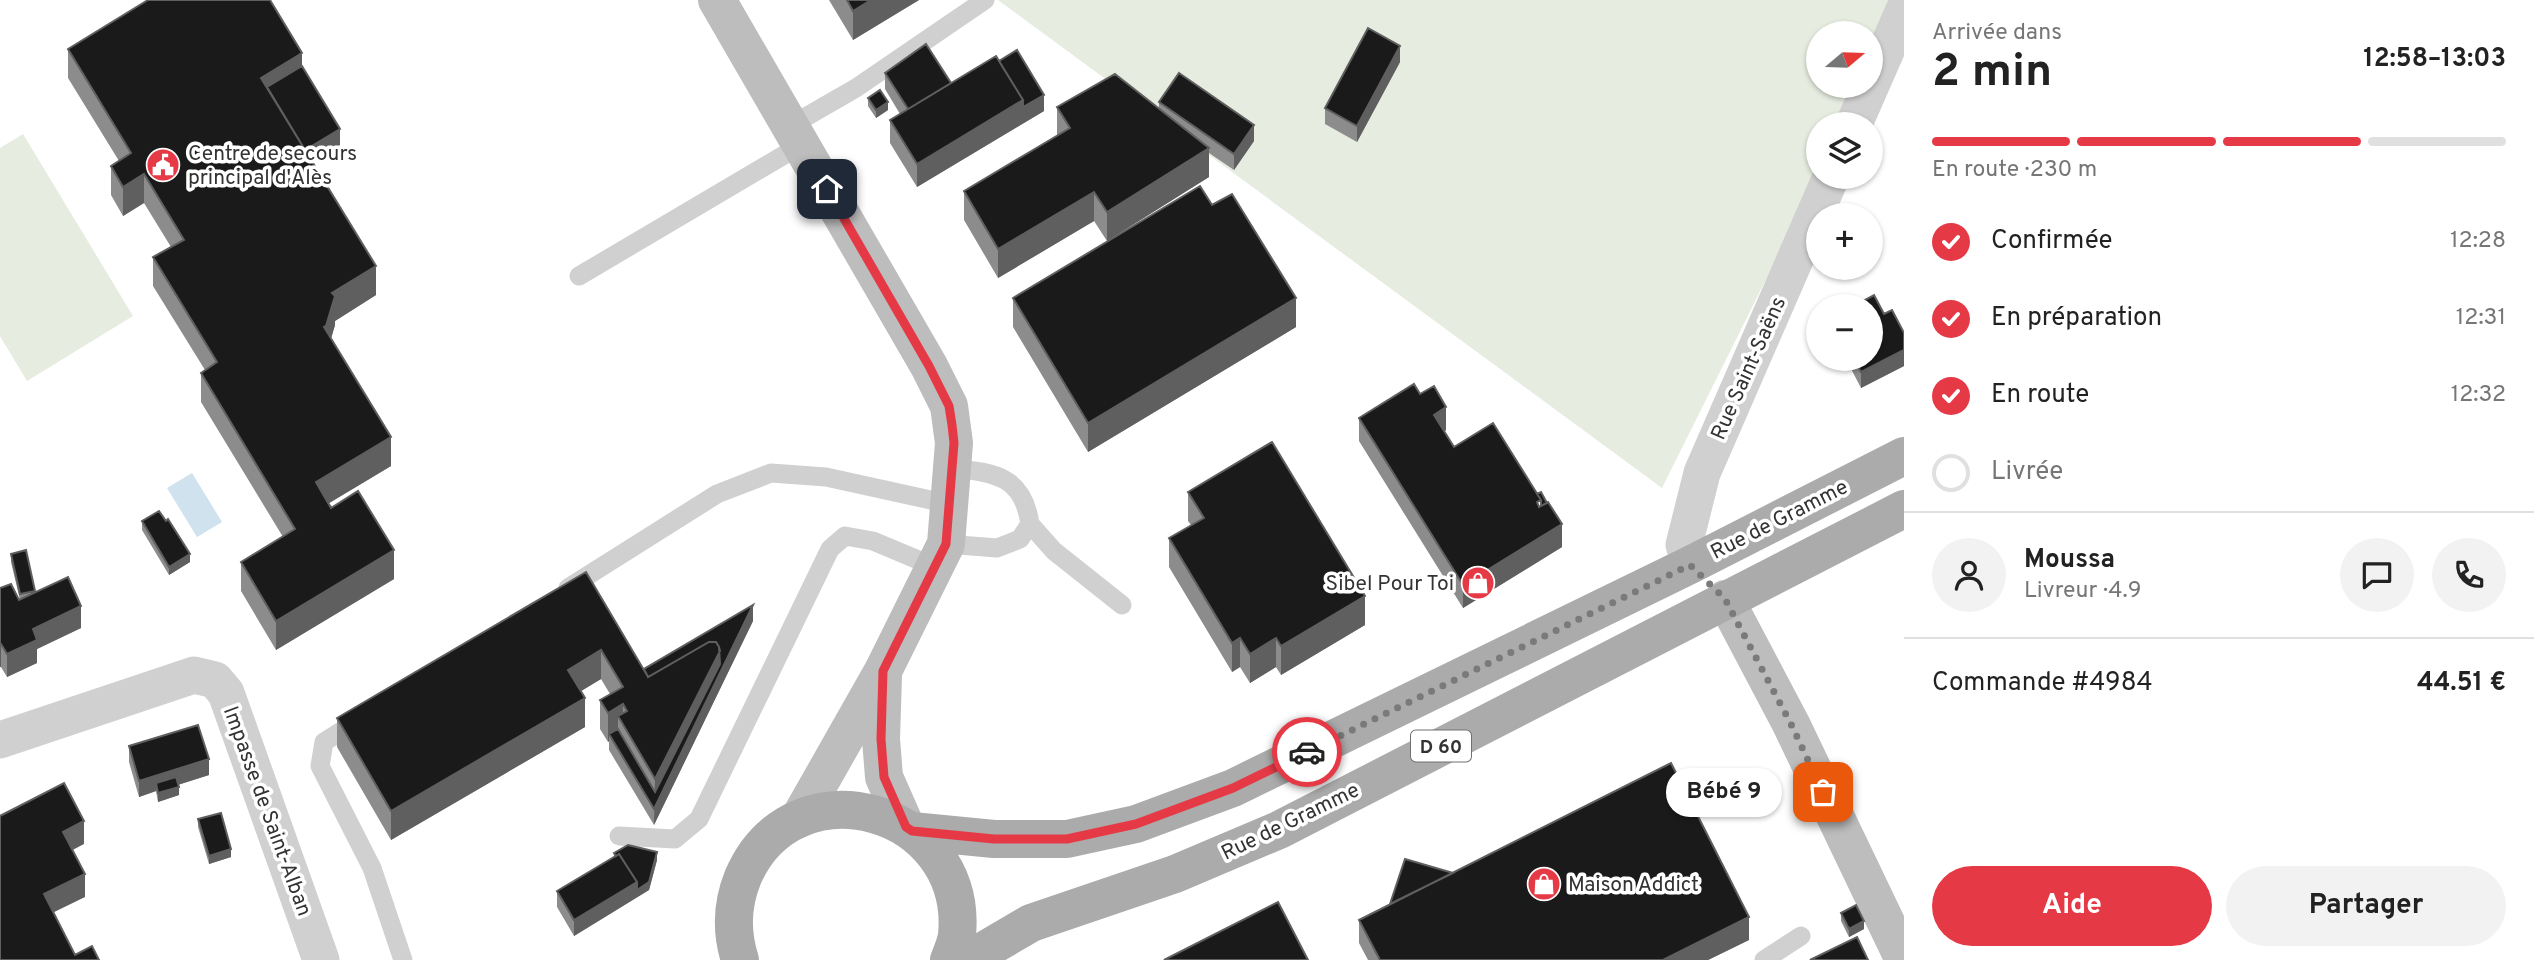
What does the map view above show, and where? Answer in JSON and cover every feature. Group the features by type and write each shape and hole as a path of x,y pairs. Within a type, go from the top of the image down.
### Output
{"main road":[{"name":"Rue de Gramme","path":"909,829 994,839 1067,839 1136,824 1233,788 1690,565 1904,456"},
{"name":"Rue de Gramme","path":"968,960 1031,923 1175,874 1279,830 1904,509"},
{"path":"1690,565 1725,599"},
{"path":"1500,658 1522,704"},
{"path":"740,960 733,923 737,891 750,861 771,836 799,819 825,810 853,809 881,815 909,829 940,860 955,896 957,936 949,960"},
{"path":"709,960 733,923"}],"street":[{"path":"717,0 929,366 949,406 954,443 941,556 883,671 799,819"},
{"path":"1859,112 1904,10"},
{"name":"Rue Saint-Saëns","path":"1690,565 1684,545 1702,473 1826,189"},
{"path":"1725,599 1791,724 1904,960"},
{"path":"883,671 881,739 884,777 909,829"},
{"name":"Impasse de Saint-Alban","path":"0,740 194,675 215,680 226,693 321,960"}],"lane":[{"path":"579,276 795,136 856,88 985,0"},
{"path":"555,596 717,494 771,473 951,486 994,473 1012,482 1028,508 1030,524 1054,551 1122,605"},
{"path":"619,836 675,839 699,819 830,549 845,536 941,556 997,548 1020,539 1030,524"},
{"path":"370,713 324,742 320,766 372,868 403,960"},
{"path":"1764,960 1801,936"}],"shaded area":[{"path":"998,0 1904,0 1883,45 1883,21 1806,21 1806,98 1857,98 1850,112 1806,112 1806,189 1811,189 1662,488"},
{"path":"23,134 133,316 27,381 0,336 0,148"}],"water":[{"path":"192,473 222,522 197,537 167,488"}],"building":[{"path":"148,0 270,0 302,53 261,78 376,266 332,293 335,296 324,327 391,437 316,482 331,508 358,491 394,550 276,621 241,562 295,529 201,373 217,362 153,257 184,240 144,174 123,187 111,166 131,153 68,49"},
{"path":"847,0 871,0 853,11"},
{"path":"1368,28 1400,46 1357,126 1325,108"},
{"path":"926,44 951,83 908,109 885,73"},
{"path":"1017,50 1044,95 1023,107 1023,100 999,61"},
{"path":"996,56 1023,100 917,164 890,120"},
{"path":"302,66 340,129 305,150 267,87"},
{"path":"1179,73 1254,125 1234,154 1159,102"},
{"path":"1115,74 1209,148 1107,212 1094,192 998,249 964,191 1070,128 1057,107"},
{"path":"880,90 888,102 876,110 868,98"},
{"path":"1200,186 1212,205 1232,194 1296,298 1088,423 1013,298"},
{"path":"1892,310 1904,333 1904,350 1883,361 1883,312"},
{"path":"1414,384 1420,394 1434,386 1446,407 1434,415 1454,447 1493,423 1541,500 1537,502 1539,507 1548,502 1562,524 1463,585 1359,418"},
{"path":"1272,442 1365,596 1281,646 1276,638 1250,654 1240,638 1232,643 1169,538 1204,518 1188,492"},
{"path":"1541,492 1547,503 1541,506 1537,494"},
{"path":"159,511 166,521 168,519 190,554 169,567 142,521"},
{"path":"26,550 35,591 20,594 11,554"},
{"path":"586,572 648,677 709,642 716,642 719,647 720,651 655,779 618,716 627,711 623,704 608,713 600,700 623,687 601,650 568,670 585,698 391,811 337,718"},
{"path":"68,577 81,606 33,629 37,640 7,654 0,644 0,588 11,584 19,600"},
{"path":"753,605 654,809 609,734 618,729 655,792 720,664 719,647 716,642 709,642 648,677 644,669"},
{"path":"198,725 209,759 139,781 129,746"},
{"path":"1671,763 1749,917 1663,960 1380,960 1359,920"},
{"path":"176,777 179,787 158,793 156,783"},
{"path":"64,783 84,821 63,832 85,874 44,894 75,955 92,946 99,960 0,960 0,816"},
{"path":"221,813 231,849 209,856 198,819"},
{"path":"628,845 657,852 649,882 637,890 637,882 619,854 616,856 614,853"},
{"path":"619,854 637,882 574,920 557,891"},
{"path":"1405,859 1453,873 1390,904"},
{"path":"1278,902 1308,960 1164,960"},
{"path":"1856,905 1864,921 1849,929 1841,913"},
{"path":"1857,937 1868,960 1810,960"}],"way so far":[{"path":"1307,752 1690,565 1725,599 1791,724 1823,792"}],"place":[{"name":"Centre de secours principal d'Alès","path":"163,165"},
{"name":"Sibel Pour Toi","path":"1478,583"},
{"name":"Bébé 9","path":"1823,792"},
{"name":"Maison Addict","path":"1544,884"}],"route":[{"path":"827,189 929,366 949,406 952,425 954,443 946,544 883,671 881,739 884,777 906,827 912,831 994,839 1067,839 1136,824 1233,788 1307,752"}]}
